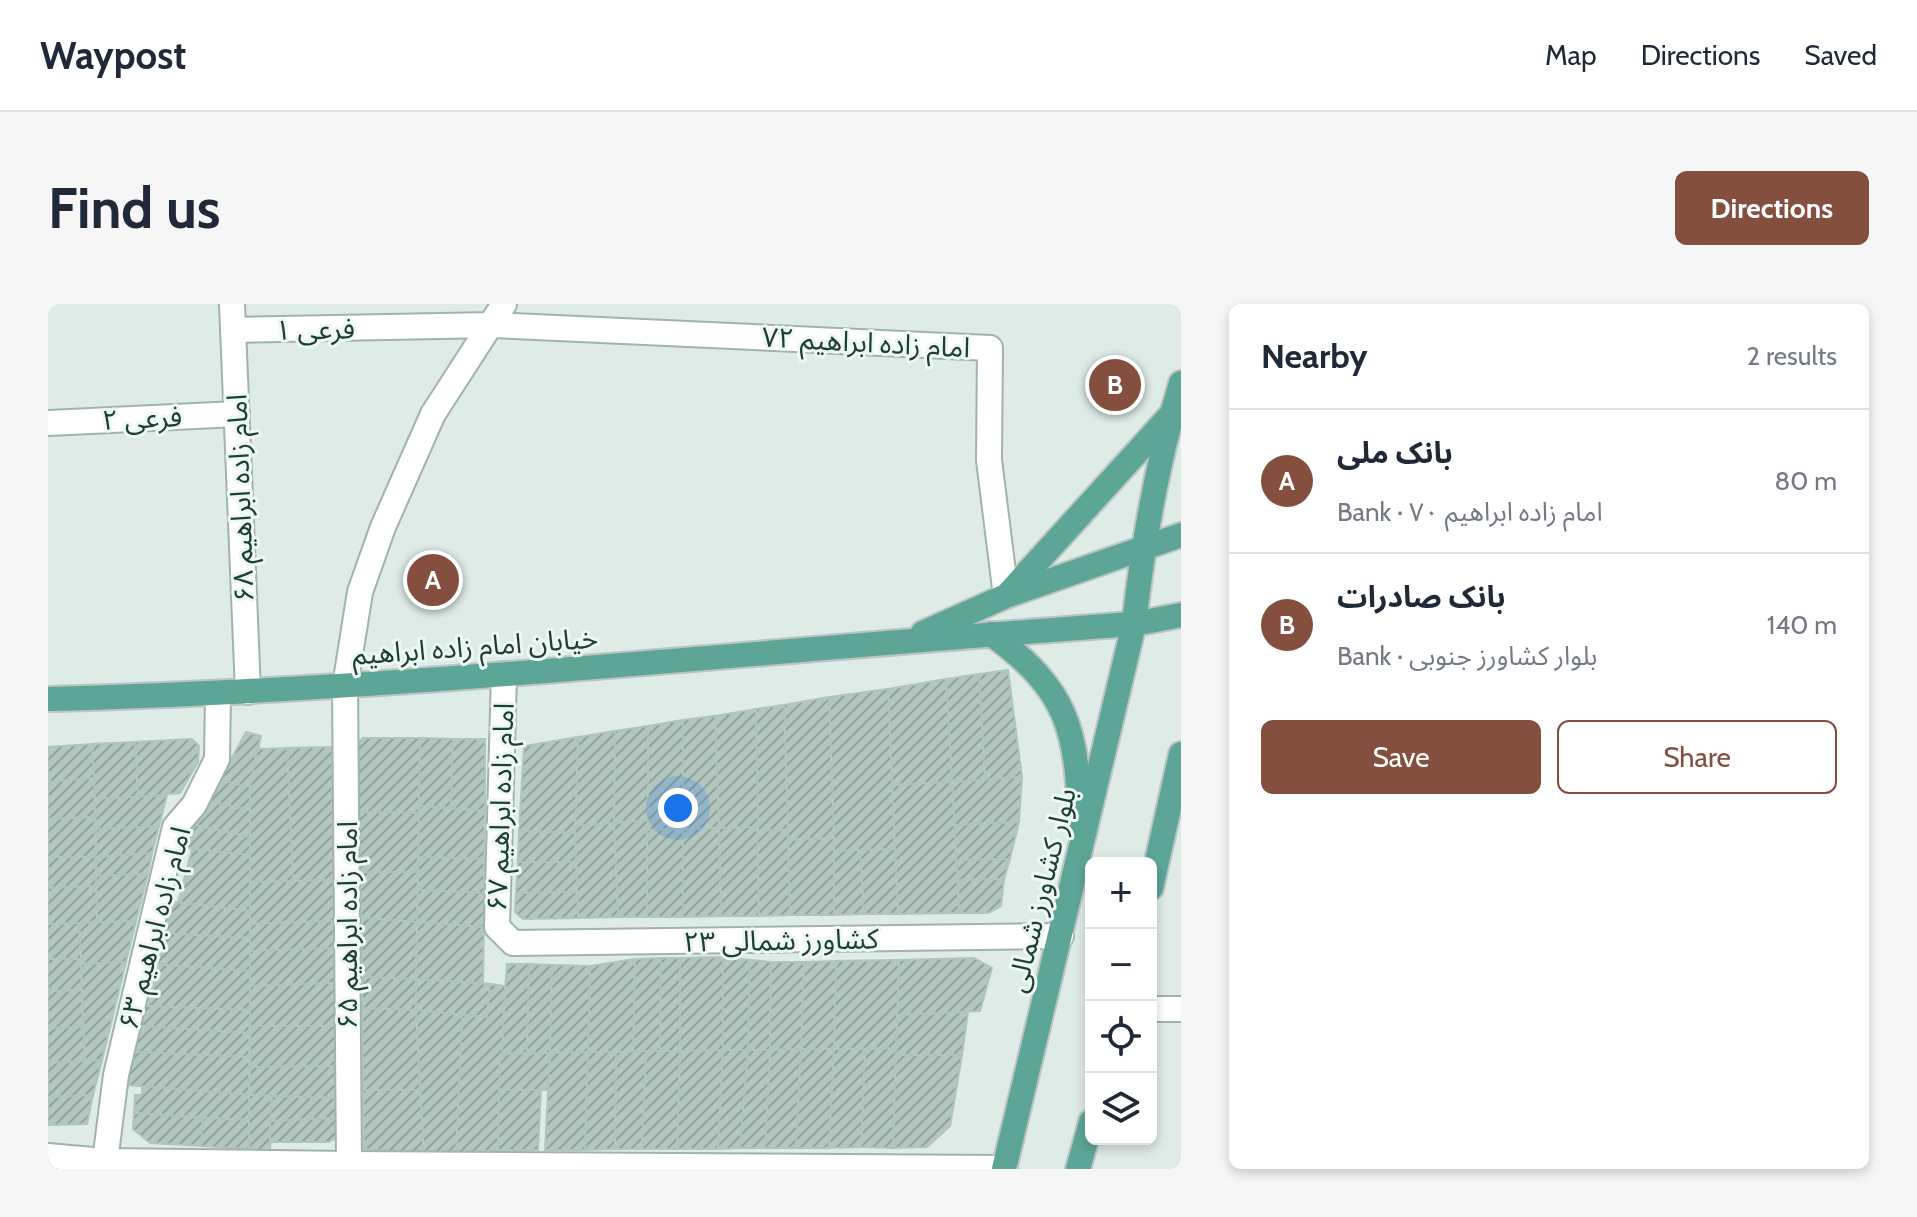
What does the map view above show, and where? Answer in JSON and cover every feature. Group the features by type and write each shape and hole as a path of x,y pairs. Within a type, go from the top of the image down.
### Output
{"main road":[{"name":"بلوار کشاورز شمالی","path":"1004,1168 1081,858 1134,624 1143,546 1176,420 1181,383"},
{"path":"1006,596 1176,420"},
{"name":"خیابان امام زاده ابراهیم","path":"907,641 1006,596 1181,535"},
{"name":"خیابان امام زاده ابراهیم","path":"48,699 218,695 345,686 1134,624 1181,615"},
{"path":"991,634 1024,658 1052,689 1070,728 1078,762 1081,858"},
{"path":"1157,862 1181,756"},
{"path":"1078,1169 1085,1144"}],"street":[{"name":"امام زاده ابراهیم ۶۸","path":"232,304 248,692"},
{"name":"فرعی ۱","path":"233,330 498,315"},
{"name":"امام زاده ابراهیم ۷۲","path":"498,315 990,348 989,460 1006,596"},
{"name":"امام زاده ابراهیم ۶۵","path":"349,1164 345,686 360,592 383,527 433,414 498,315"},
{"name":"فرعی ۲","path":"48,423 237,414"},
{"name":"امام زاده ابراهیم ۶۷","path":"504,674 497,927 504,938"},
{"name":"امام زاده ابراهیم ۶۳","path":"104,1165 116,1075 175,827 194,805 218,755 218,695"},
{"name":"کشاورز شمالی ۲۳","path":"504,938 513,943 1061,936"},
{"path":"1157,1009 1181,1009"},
{"path":"48,1156 104,1165 1004,1168"}],"building":[{"path":"1008,670 1022,777 985,780 979,674"},
{"path":"979,674 985,780 952,782 946,679"},
{"path":"946,679 952,782 892,785 888,689"},
{"path":"888,689 895,849 834,851 829,697"},
{"path":"829,697 834,838 788,840 784,705"},
{"path":"784,705 788,830 757,831 756,709"},
{"path":"756,709 758,827 719,828 715,716"},
{"path":"715,716 719,828 683,829 683,720"},
{"path":"683,720 683,829 647,830 648,726"},
{"path":"648,726 648,820 614,823 615,731"},
{"path":"615,731 614,823 575,826 578,737"},
{"path":"246,732 261,736 250,787 220,780"},
{"path":"578,737 575,833 519,831 524,746"},
{"path":"363,738 420,738 419,813 359,812 358,743"},
{"path":"420,738 453,739 451,808 419,806"},
{"path":"192,739 199,746 198,762 180,793 138,797 135,742"},
{"path":"453,739 485,739 485,811 451,808"},
{"path":"135,742 138,797 95,799 92,744"},
{"path":"92,744 94,778 48,782 48,747"},
{"path":"332,747 333,880 293,881 287,748"},
{"path":"287,748 293,881 250,882 250,787 257,749"},
{"path":"1022,777 1019,822 955,825 952,782"},
{"path":"94,778 95,817 48,819 48,782"},
{"path":"220,780 250,787 250,810 208,801"},
{"path":"952,782 959,913 898,914 892,785"},
{"path":"167,795 159,826 96,829 95,799"},
{"path":"208,801 250,810 250,837 195,825"},
{"path":"419,806 485,811 484,859 418,857"},
{"path":"359,812 419,813 418,872 360,872"},
{"path":"95,817 96,857 48,857 48,819"},
{"path":"648,820 647,917 618,917 614,823"},
{"path":"1019,822 1010,859 956,860 955,825"},
{"path":"614,823 618,917 578,918 575,826"},
{"path":"195,825 250,837 250,855 186,848"},
{"path":"159,826 152,853 96,857 96,829"},
{"path":"758,827 759,916 721,916 719,828"},
{"path":"719,828 721,916 683,917 683,829"},
{"path":"683,829 683,917 647,917 647,830"},
{"path":"788,830 790,915 759,916 757,831"},
{"path":"519,831 575,833 576,862 518,862"},
{"path":"834,838 834,915 790,915 788,840"},
{"path":"192,849 250,855 250,911 178,903"},
{"path":"895,849 898,914 864,914 860,850"},
{"path":"860,850 864,914 834,915 834,851"},
{"path":"152,853 148,874 96,876 96,857"},
{"path":"48,857 96,857 96,886 48,888"},
{"path":"418,857 484,859 484,893 418,890"},
{"path":"1010,859 1004,879 958,880 956,860"},
{"path":"518,862 576,862 577,892 516,893"},
{"path":"360,872 418,872 417,922 361,918"},
{"path":"148,874 136,921 97,923 96,876"},
{"path":"1004,879 1001,906 988,913 959,913 958,880"},
{"path":"333,880 334,921 250,924 250,882"},
{"path":"96,886 97,923 48,924 48,888"},
{"path":"418,890 484,893 484,927 417,922"},
{"path":"577,892 578,918 523,919 515,912 516,893"},
{"path":"166,901 250,911 250,938 160,933"},
{"path":"361,918 417,922 416,979 362,977"},
{"path":"136,921 126,962 81,964 79,923"},
{"path":"334,921 334,948 250,951 250,924"},
{"path":"417,922 484,927 483,983 416,979"},
{"path":"79,923 81,959 48,959 48,924"},
{"path":"160,933 250,938 250,971 153,964"},
{"path":"334,948 335,983 250,986 250,951"},
{"path":"723,957 723,1050 680,1051 680,958"},
{"path":"723,957 750,960 748,1050 723,1050"},
{"path":"661,958 660,1052 633,1052 635,959"},
{"path":"661,958 680,958 680,1051 660,1052"},
{"path":"974,958 992,968 980,1011 897,1015 899,960"},
{"path":"48,959 81,959 82,990 48,991"},
{"path":"635,959 633,1052 588,1052 590,966"},
{"path":"750,960 771,962 770,1050 748,1050"},
{"path":"899,960 896,1048 834,1049 836,961"},
{"path":"836,961 834,1049 801,1049 804,962"},
{"path":"126,962 102,1060 85,1061 81,964"},
{"path":"771,962 804,962 801,1049 770,1050"},
{"path":"153,964 250,971 250,1010 144,1006"},
{"path":"507,964 529,964 527,1053 500,1054"},
{"path":"529,964 552,965 550,1053 527,1053"},
{"path":"552,965 590,966 588,1052 550,1053"},
{"path":"362,977 416,979 416,1010 362,1008"},
{"path":"416,979 490,984 487,1017 416,1010"},
{"path":"335,983 335,1026 250,1026 250,986"},
{"path":"490,984 505,986 498,1150 456,1153 462,1015 487,1017"},
{"path":"82,990 83,1027 48,1028 48,991"},
{"path":"144,1006 250,1010 249,1033 140,1026"},
{"path":"362,1008 416,1010 420,1090 363,1090"},
{"path":"416,1010 462,1015 456,1153 424,1154"},
{"path":"968,1012 962,1055 896,1055 897,1015"},
{"path":"140,1026 249,1033 249,1057 134,1052"},
{"path":"250,1026 335,1026 336,1066 250,1067"},
{"path":"83,1027 85,1061 48,1063 48,1028"},
{"path":"896,1048 893,1148 861,1147 865,1049"},
{"path":"801,1049 796,1148 765,1148 770,1050"},
{"path":"801,1049 834,1049 829,1148 796,1148"},
{"path":"834,1049 865,1049 861,1147 829,1148"},
{"path":"723,1050 718,1149 677,1149 680,1051"},
{"path":"723,1050 748,1050 740,1148 718,1149"},
{"path":"748,1050 770,1050 765,1148 740,1148"},
{"path":"646,1051 642,1149 615,1149 616,1052"},
{"path":"646,1051 680,1051 677,1149 642,1149"},
{"path":"134,1052 249,1057 249,1095 127,1085"},
{"path":"588,1052 585,1150 545,1150 550,1053"},
{"path":"588,1052 616,1052 615,1149 585,1150"},
{"path":"550,1053 548,1090 499,1090 500,1054"},
{"path":"896,1055 962,1055 950,1126 927,1147 893,1148"},
{"path":"102,1060 93,1095 48,1097 48,1063"},
{"path":"336,1066 336,1098 249,1095 250,1067"},
{"path":"142,1086 249,1095 249,1120 134,1113 135,1095 142,1095"},
{"path":"363,1090 420,1090 424,1154 364,1149"},
{"path":"499,1090 541,1090 538,1150 498,1150"},
{"path":"93,1095 87,1124 48,1125 48,1097"},
{"path":"249,1095 272,1096 270,1151 249,1149"},
{"path":"272,1096 336,1098 336,1118 270,1121"},
{"path":"134,1113 203,1118 201,1146 150,1143 133,1129"},
{"path":"203,1118 249,1120 249,1149 201,1146"},
{"path":"336,1118 336,1138 329,1142 270,1142 270,1121"}],"place":[{"name":"بانک صادرات","path":"1115,385"},
{"name":"بانک ملی","path":"433,580"}]}
